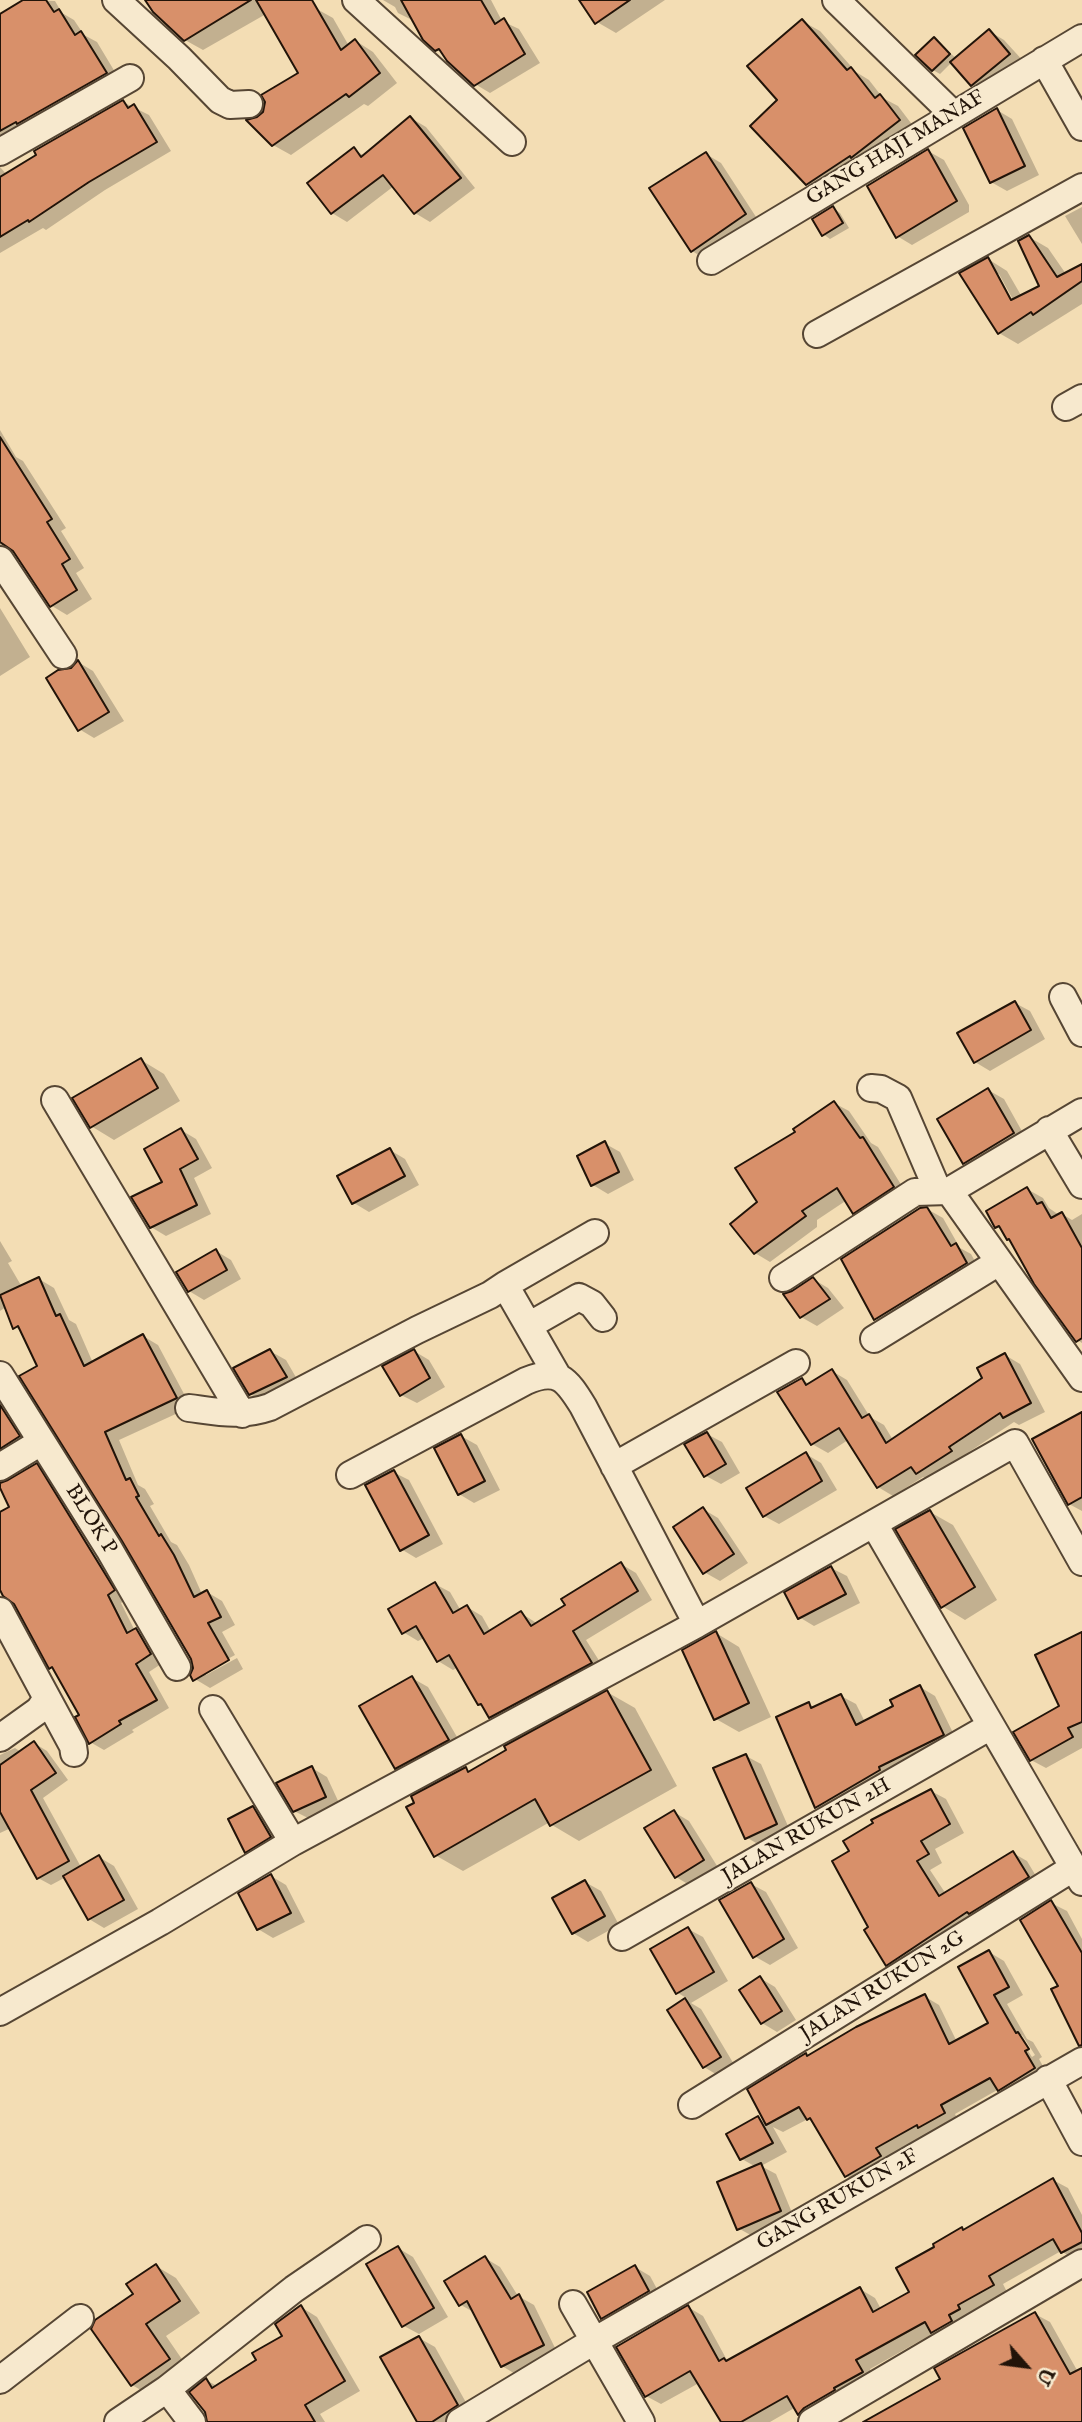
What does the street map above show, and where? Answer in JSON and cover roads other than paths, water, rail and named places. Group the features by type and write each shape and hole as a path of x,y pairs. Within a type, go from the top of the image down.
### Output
{"street":[{"path":"116,0 220,100 230,105 249,104"},
{"path":"356,0 512,142"},
{"path":"836,0 954,115"},
{"name":"GANG HAJI MANAF","path":"711,261 1082,38"},
{"path":"1044,60 1082,127"},
{"path":"0,152 130,78"},
{"path":"817,334 1082,187"},
{"path":"3,571 62,655"},
{"path":"1063,997 1082,1033"},
{"path":"871,1088 881,1089 898,1098 999,1262 1082,1378"},
{"path":"55,1100 242,1414"},
{"path":"783,1278 915,1192 954,1186 1082,1112"},
{"path":"1049,1130 1082,1185"},
{"path":"189,1408 251,1414 279,1402 490,1295 594,1233"},
{"path":"874,1339 999,1262"},
{"path":"505,1285 558,1377"},
{"path":"530,1325 579,1297 592,1304 603,1318"},
{"path":"614,1466 796,1363"},
{"name":"BLOK P","path":"0,1374 116,1560 177,1667"},
{"path":"350,1475 526,1381 550,1374 558,1377 566,1381 572,1389 697,1624"},
{"path":"0,1467 41,1442"},
{"path":"0,2012 160,1922 293,1842 697,1624 1015,1443 1082,1562"},
{"path":"874,1524 1078,1875"},
{"path":"0,1611 73,1746 74,1753"},
{"path":"0,1738 39,1710 47,1698"},
{"path":"213,1709 293,1842"},
{"name":"JALAN RUKUN 2H","path":"622,1937 991,1727"},
{"name":"JALAN RUKUN 2G","path":"692,2105 1078,1875"},
{"name":"GANG RUKUN 2F","path":"460,2422 1082,2060"},
{"path":"1048,2079 1082,2142"},
{"path":"118,2422 167,2389 294,2289 368,2239"},
{"path":"812,2422 1082,2263"},
{"path":"573,2304 641,2422"},
{"path":"0,2380 80,2318"},
{"path":"167,2389 192,2422"}]}
